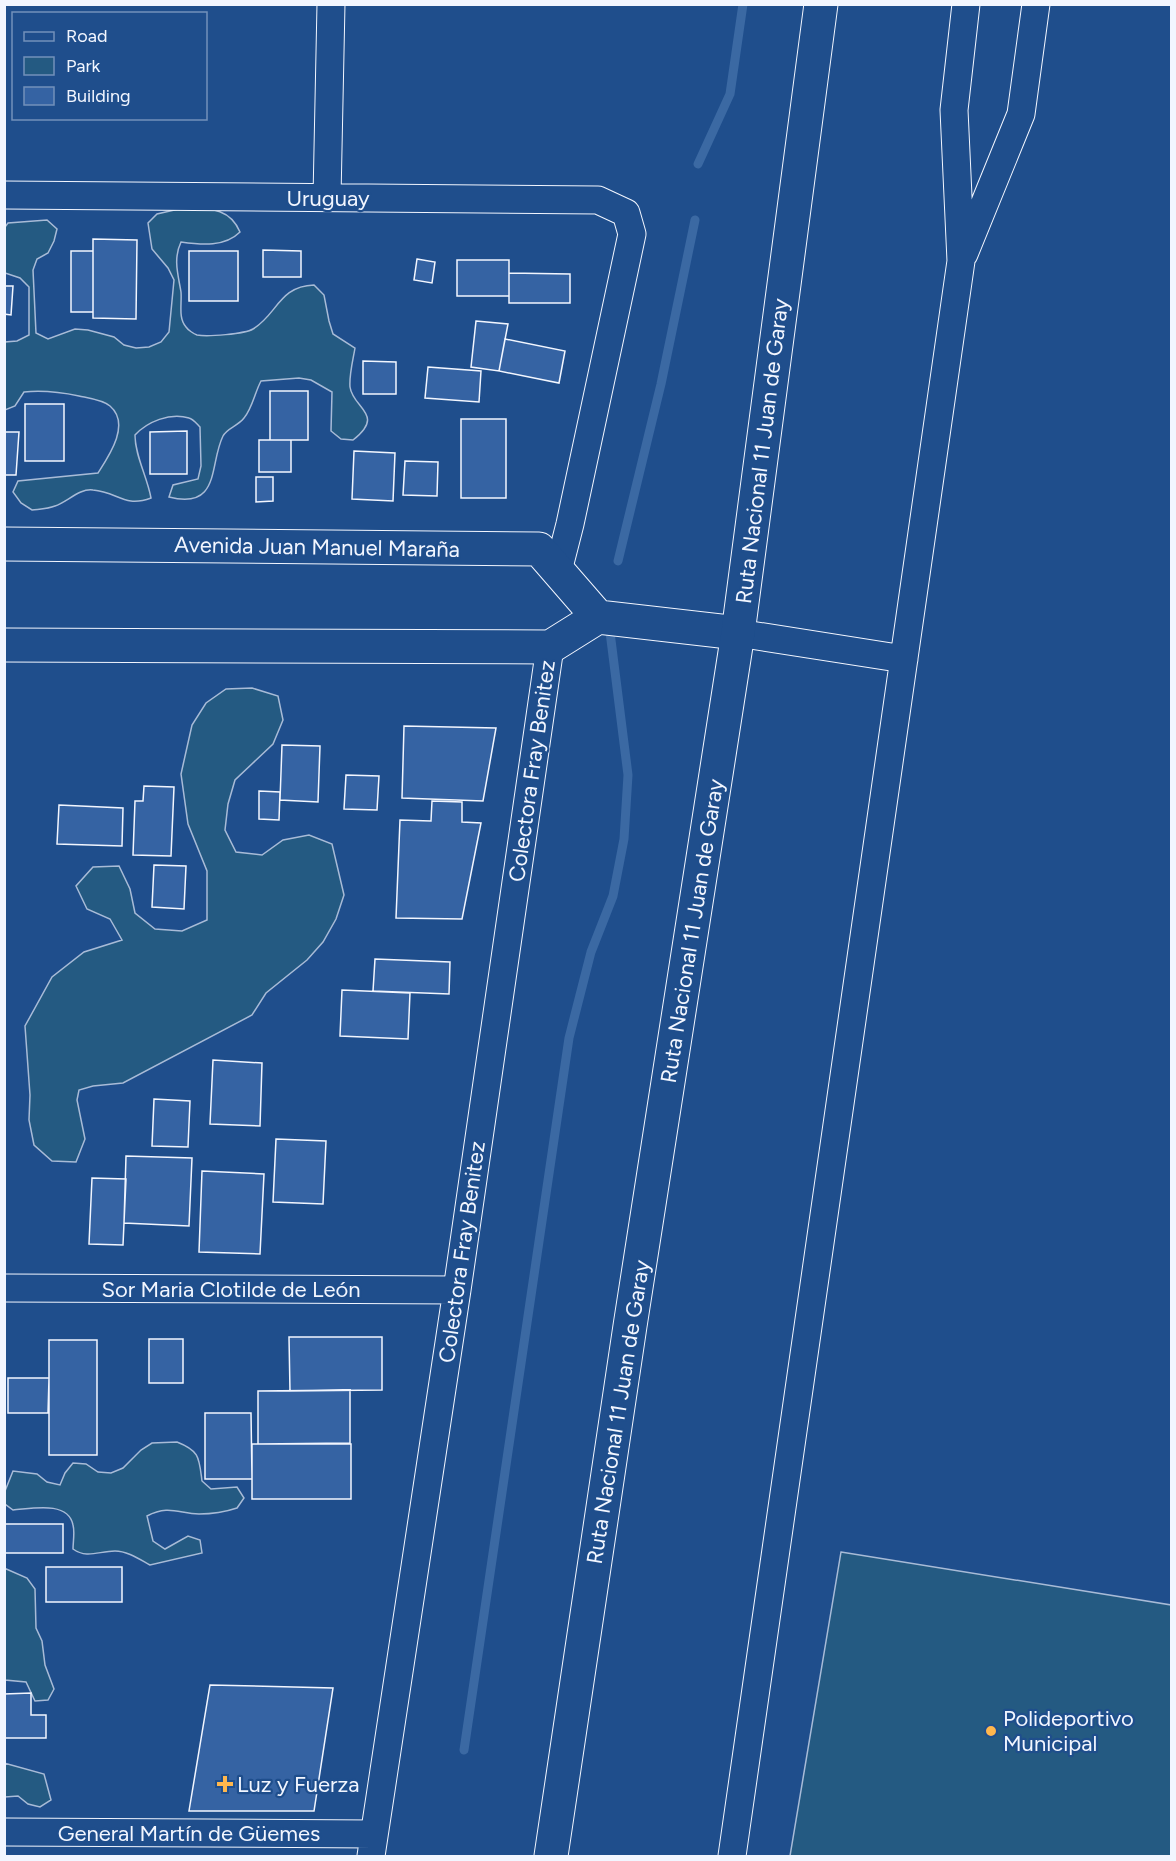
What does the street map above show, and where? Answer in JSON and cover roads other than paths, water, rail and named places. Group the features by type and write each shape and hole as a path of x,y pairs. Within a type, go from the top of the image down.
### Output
{"main road":[{"name":"Ruta Nacional 11 Juan de Garay","path":"551,1857 628,1338 738,633 821,4"},
{"name":"Avenida Juan Manuel Maraña","path":"4,544 539,549 598,617"},
{"path":"4,645 550,647 598,617 738,633"}],"street":[{"path":"327,198 331,4"},
{"path":"732,1857 961,261 954,110 966,4"},
{"path":"961,261 1022,114 1036,4"},
{"name":"Uruguay","path":"4,195 598,200 627,213 632,234 570,525 558,571"},
{"path":"738,633 904,659"},
{"name":"Colectora Fray Benitez","path":"373,1845 457,1290 550,647"},
{"name":"Sor Maria Clotilde de León","path":"4,1288 457,1290"},
{"name":"General Martín de Güemes","path":"4,1832 373,1845"}],"waterway":[{"path":"698,164 730,94 743,4"},
{"path":"618,561 661,384 695,220"},
{"path":"464,1750 569,1038 591,952 613,896 624,839 628,775 610,632"}],"place":[{"name":"Polideportivo Municipal","path":"991,1731"},
{"name":"Luz y Fuerza","path":"225,1784"}]}
